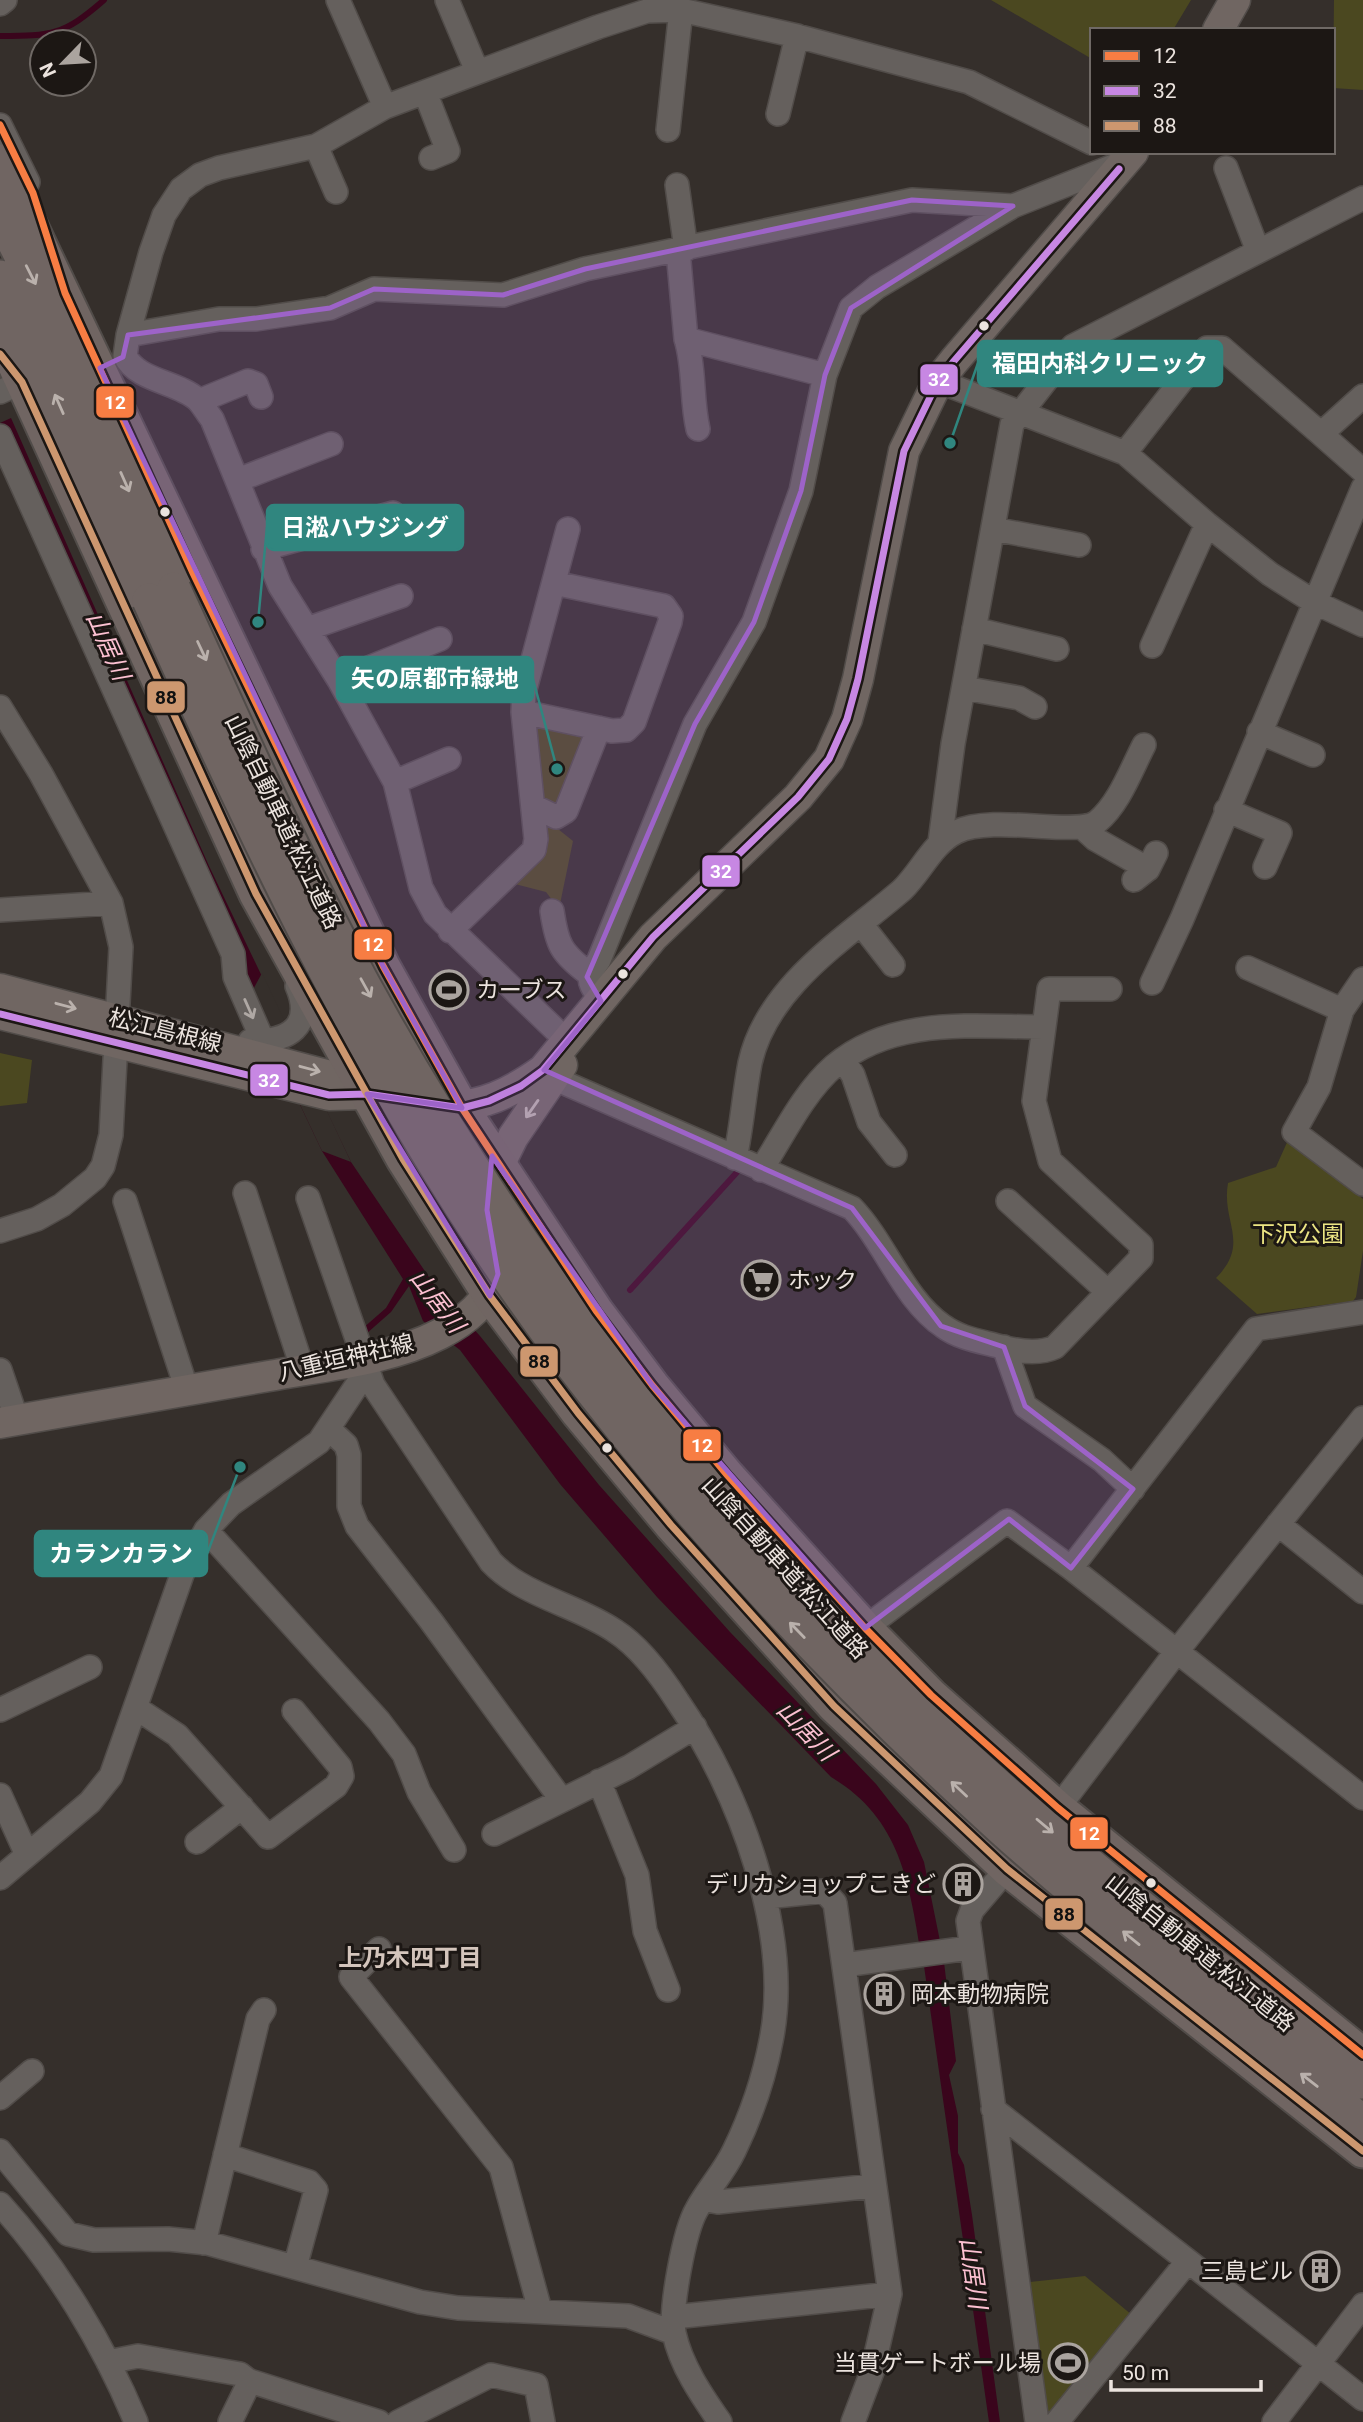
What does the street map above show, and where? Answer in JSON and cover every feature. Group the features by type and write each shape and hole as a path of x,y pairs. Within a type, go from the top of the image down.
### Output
{"highway":[{"path":"0,161 65,293 118,353 193,573 377,954 462,1108 597,1311 652,1385 728,1476 864,1628 931,1695 1058,1808 1363,2055"},
{"name":"山陰自動車道;松江道路","path":"0,214 161,595 246,816 321,967 371,1056 459,1200 557,1345 687,1507 795,1628 895,1729 1004,1830 1125,1934 1363,2122"},
{"name":"山陰自動車道;松江道路","path":"0,277 341,942 485,1187 582,1327 711,1489 818,1610 915,1709 1145,1911 1363,2082"},
{"path":"0,333 11,387 256,894 404,1159 479,1306 578,1413 671,1525 834,1706 1007,1869 1363,2151"}],"main road":[{"path":"1219,28 1235,0"},
{"path":"479,1306 498,1274 487,1210 489,1186 513,1137 567,1041 653,937 797,797 829,759 847,719 858,679 904,451 938,381 1123,155"},
{"name":"松江島根線","path":"0,989 117,1032 329,1095 367,1094 462,1108"},
{"path":"462,1108 489,1101 549,1073 597,1005"},
{"name":"松江島根線","path":"0,1014 117,1032 184,1036 327,1073 367,1094"},
{"name":"八重垣神社線","path":"9,1422 303,1370 366,1364 441,1333 479,1306"}],"street":[{"path":"0,4 5,0"},
{"path":"338,0 385,107"},
{"path":"447,0 477,71"},
{"path":"118,353 158,229 181,189 200,175 219,168 316,146 385,107 648,6 681,10 797,36 969,82 1090,142"},
{"path":"668,130 681,10"},
{"path":"778,114 797,36"},
{"path":"425,92 448,151 431,158"},
{"path":"0,125 33,193 65,293"},
{"path":"316,146 336,192"},
{"path":"597,1005 589,974 598,960 695,724 754,622 801,491 825,375 843,323 856,302 1013,206 1123,155"},
{"path":"1226,168 1258,251"},
{"path":"677,185 686,339 690,352 692,403 698,429"},
{"path":"940,842 953,744 1012,424 1073,346 1363,198"},
{"path":"118,353 219,319 256,319 330,308 374,289 503,295 585,269 912,200 1013,206"},
{"path":"686,339 825,375"},
{"path":"1125,453 1206,348 1222,348 1363,471"},
{"path":"118,353 132,366 183,389 199,401 212,419 280,586 339,680 395,782 421,888 435,914 567,1041"},
{"path":"0,354 11,387"},
{"path":"199,401 248,381 256,384 261,397"},
{"path":"938,381 1125,453 1206,524 1270,574 1314,602 1363,625"},
{"path":"1321,434 1363,397"},
{"path":"0,436 233,954 235,977 263,1041"},
{"path":"238,480 331,444"},
{"path":"1152,982 1363,488"},
{"path":"263,549 393,513"},
{"path":"1152,646 1206,524"},
{"path":"450,931 534,850 533,806 523,712 524,694 568,528"},
{"path":"993,529 1079,545"},
{"path":"523,712 620,732 634,722 671,616 664,606 554,583"},
{"path":"307,629 401,596"},
{"path":"974,628 1057,649"},
{"path":"339,680 440,639"},
{"path":"964,688 1019,698 1035,707"},
{"path":"0,707 41,774 111,903 121,947 111,1135 103,1166 95,1178 62,1205 37,1219 0,1231"},
{"path":"533,806 556,817 566,811 599,728"},
{"path":"1259,732 1314,755"},
{"path":"735,1158 750,1062 762,1029 783,998 816,961 904,888 940,842 972,826 1011,823 1083,828 1098,821 1118,795 1144,745"},
{"path":"395,782 449,758"},
{"path":"1226,810 1280,833 1265,867"},
{"path":"1083,828 1094,839 1146,868"},
{"path":"184,1036 278,1040 294,1029 303,1018 303,1001 256,894"},
{"path":"0,910 111,903"},
{"path":"552,911 560,948 568,958 589,974"},
{"path":"861,924 893,965"},
{"path":"1248,968 1342,1010"},
{"path":"1363,979 1342,1010 1319,1087 1294,1132 1363,1184"},
{"path":"549,1073 761,1170 852,1208 866,1223 921,1306 941,1326 961,1336 1004,1348 1033,1352 1055,1346 1140,1258 1141,1245 1050,1161 1034,1101 1049,989 1110,989"},
{"path":"761,1170 818,1083 843,1060 896,1033 923,1027 1045,1027"},
{"path":"843,1060 853,1075 869,1122 895,1155"},
{"path":"245,1193 303,1370"},
{"path":"307,1198 373,1385 491,1562 511,1579 617,1632 656,1672 695,1727 745,1833 766,1897 776,1995 771,2044 734,2151 703,2199 688,2229 674,2325 695,2387 720,2422"},
{"path":"125,1201 187,1390"},
{"path":"1008,1202 1108,1292"},
{"path":"1071,1568 1256,1329 1363,1312"},
{"path":"1004,1348 1026,1406 1102,1460 1133,1489"},
{"path":"0,1878 101,1791 111,1776 184,1569 206,1530 231,1504 312,1448 329,1429 366,1364"},
{"path":"0,1370 9,1422"},
{"path":"1058,1808 1177,1651 1363,1418"},
{"path":"329,1429 346,1445 349,1455 349,1506 357,1526 432,1621 561,1799"},
{"path":"864,1628 1007,1521 1071,1568 1363,1798"},
{"path":"1278,1524 1363,1592"},
{"path":"206,1530 379,1721 404,1754 419,1792 454,1850"},
{"path":"0,1710 90,1667"},
{"path":"136,1708 177,1735 268,1837 340,1782 340,1767 294,1711"},
{"path":"494,1834 662,1749 695,1727"},
{"path":"599,1781 637,1875 645,1931 668,1990"},
{"path":"0,1795 27,1855"},
{"path":"197,1842 242,1807"},
{"path":"1007,1869 972,1910 960,1950 993,2109 1037,2422"},
{"path":"766,1897 818,1891 828,1893 835,1903 890,2294 872,2372 853,2422"},
{"path":"379,1949 351,1977 501,2167 540,2310"},
{"path":"844,1965 960,1950"},
{"path":"204,2243 258,2019 264,2010"},
{"path":"0,2098 32,2071"},
{"path":"993,2109 1363,2399"},
{"path":"0,2151 68,2234 94,2240 168,2239 204,2243 420,2302 458,2308 628,2316 674,2325 890,2294"},
{"path":"225,2155 309,2182 316,2190 295,2267"},
{"path":"703,2199 718,2202 873,2186"},
{"path":"0,2204 59,2282 108,2362 136,2422"},
{"path":"1057,2422 1188,2261"},
{"path":"1274,2422 1363,2305"},
{"path":"108,2362 130,2355 240,2374 249,2381 379,2422"},
{"path":"398,2422 491,2375 536,2385 543,2422"},
{"path":"230,2422 249,2381"}],"highlighted area":[{"path":"912,200 1013,206 851,308 825,375 801,491 754,622 695,724 587,977 601,1001 544,1070 852,1208 941,1326 1004,1347 1025,1406 1133,1489 1071,1568 1009,1519 865,1628 652,1385 492,1156 487,1210 498,1274 490,1296 367,1094 462,1108 383,966 100,368 123,357 128,335 330,308 374,289 503,295 585,269"}],"green space":[{"path":"991,0 1191,0 1174,28 1090,28 1090,58"},
{"path":"1334,0 1363,0 1363,90 1335,88"},
{"path":"541,725 589,735 560,804 552,808 541,802 535,731"},
{"path":"543,817 573,841 559,909 546,892 511,883 546,850"},
{"path":"0,1053 32,1060 27,1103 0,1106"},
{"name":"下沢公園","path":"1289,1138 1363,1199 1363,1251 1356,1297 1353,1301 1257,1314 1216,1278 1232,1254 1228,1183 1276,1167"},
{"name":"当貫ゲートボール場","path":"1085,2276 1132,2315 1057,2412 1048,2411 1030,2282"}],"water":[{"name":"山居川","path":"11,418 209,866 351,1162 435,1286 480,1336 599,1485 730,1632 876,1784 908,1825 924,1862 942,1951 921,1954 905,1877 887,1832 872,1812 854,1793 831,1777 657,1597 560,1484 460,1350 423,1321 409,1286 391,1312 366,1334 362,1329 386,1308 403,1279 322,1151 249,997 86,613 0,423"},
{"name":"山居川","path":"943,1954 956,2061 949,2075 958,2116 958,2153 964,2165 972,2215 1000,2422 989,2422 923,1959"}],"pier":[{"path":"262,973 351,1162 322,1151 249,997"}],"waterway":[{"path":"0,36 56,31 78,20 104,0"},
{"path":"630,1290 739,1170"}],"transit line":[{"name":"12","path":"0,125 33,193 65,293 193,573 383,966 462,1108 597,1312 652,1385 728,1476 865,1628 931,1695 1058,1808 1363,2055"},
{"name":"32","path":"0,1014 329,1095 367,1094 462,1108 489,1101 521,1086 543,1070 653,937 798,797 829,759 847,719 858,679 904,451 938,381 1119,169"},
{"name":"88","path":"0,354 22,382 256,894 403,1159 490,1296 578,1413 671,1525 834,1706 1007,1869 1363,2151"}],"place":[{"name":"福田内科クリニック","path":"950,443"},
{"name":"日淞ハウジング","path":"258,622"},
{"name":"矢の原都市緑地","path":"557,769"},
{"name":"カーブス","path":"449,990"},
{"name":"ホック","path":"761,1280"},
{"name":"カランカラン","path":"240,1467"},
{"name":"デリカショップこきど","path":"963,1884"},
{"name":"岡本動物病院","path":"884,1994"},
{"name":"三島ビル","path":"1320,2271"},
{"name":"当貫ゲートボール場","path":"1068,2363"}],"district":[{"name":"上乃木四丁目","path":"410,1958"}]}
